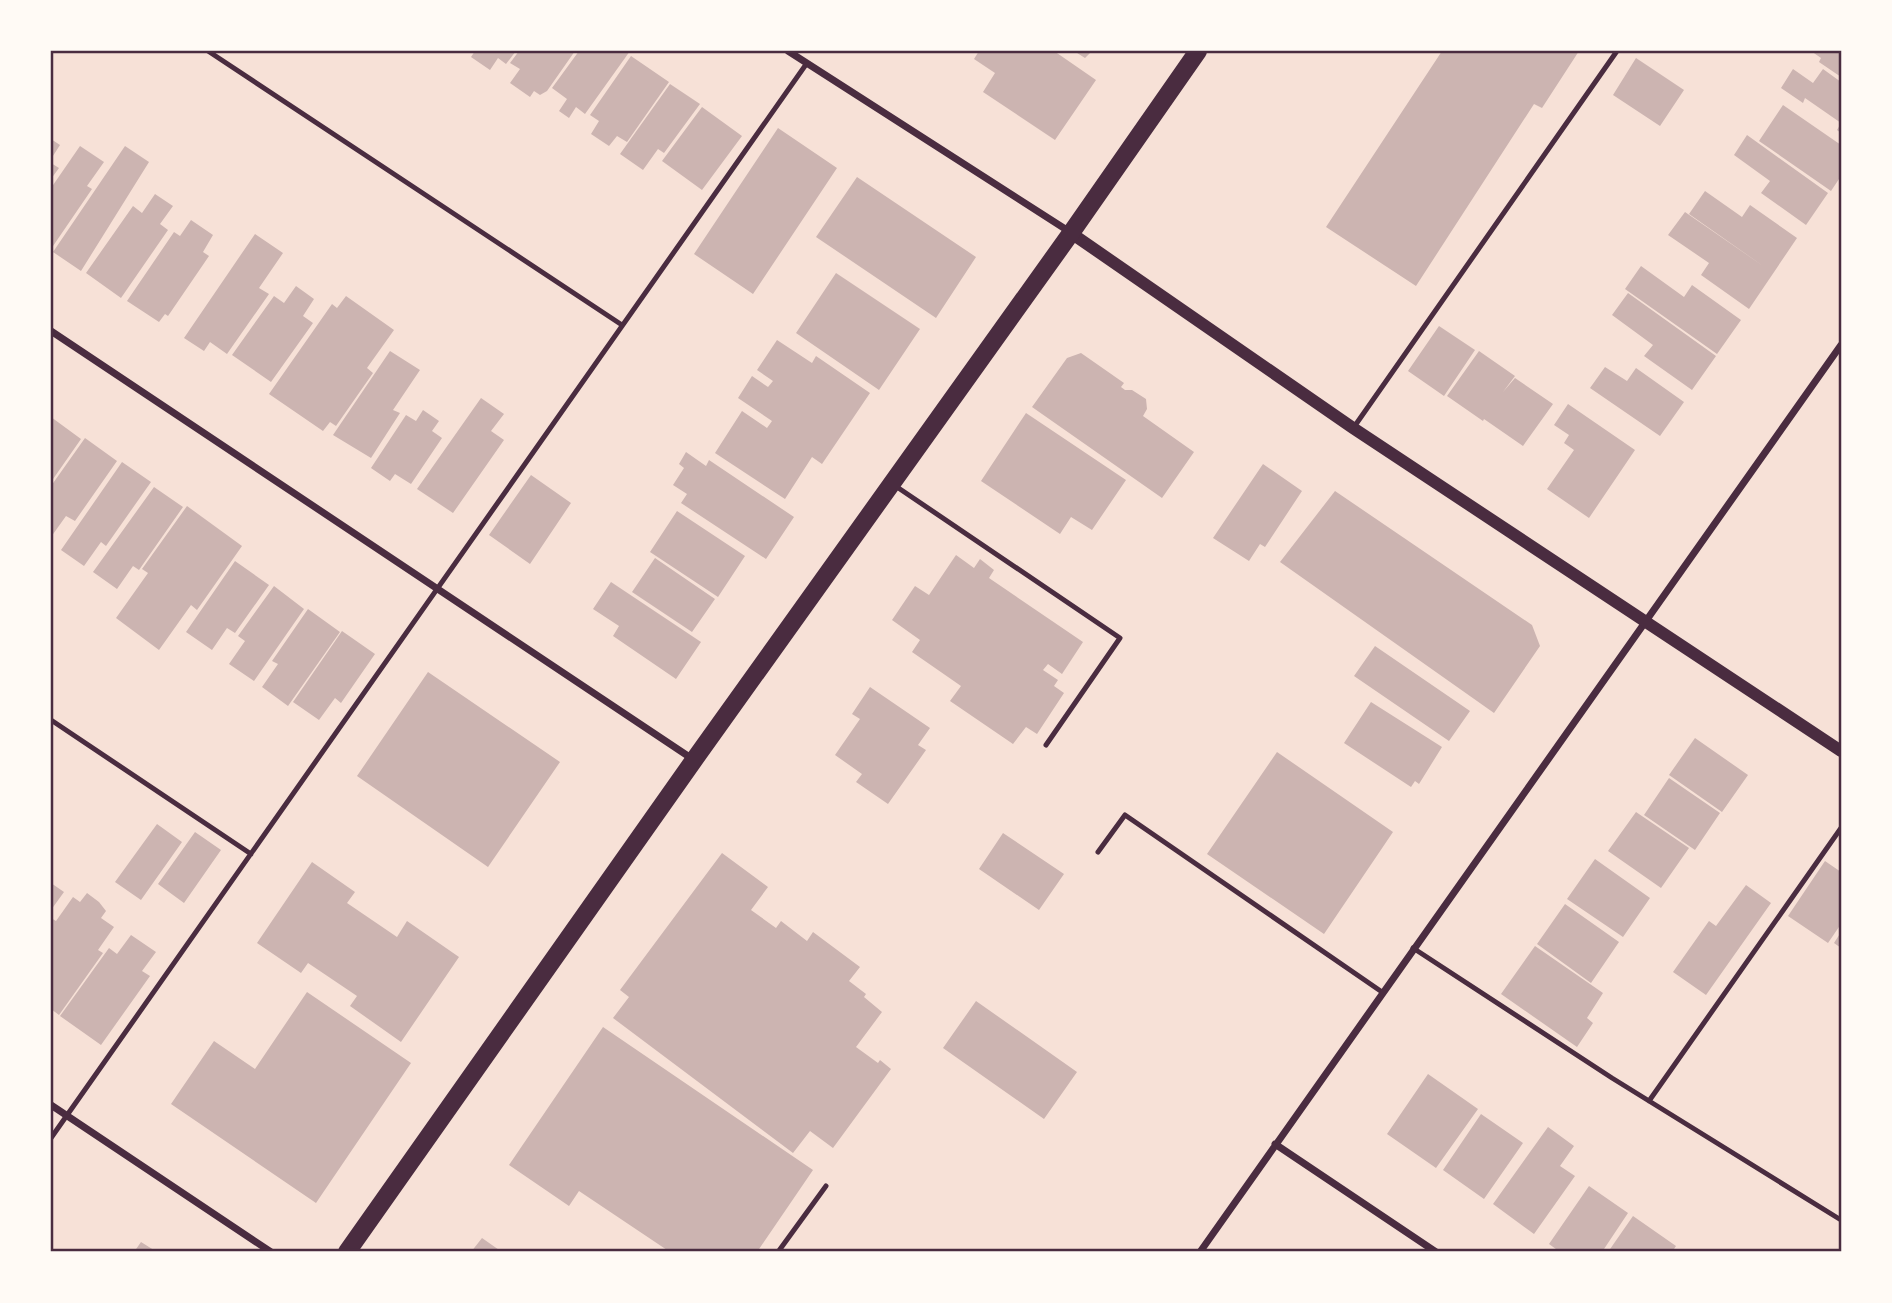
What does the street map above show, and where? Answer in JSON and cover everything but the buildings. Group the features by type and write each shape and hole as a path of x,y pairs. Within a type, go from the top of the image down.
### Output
{"main road":[{"path":"347,1252 1198,51"}],"street":[{"path":"788,51 1071,233 1353,428 1841,751"},
{"path":"51,331 694,760"},
{"path":"1199,1252 1841,345"},
{"path":"51,1105 271,1252"},
{"path":"1275,1144 1436,1252"}],"lane":[{"path":"208,51 622,325"},
{"path":"1353,428 1617,51"},
{"path":"51,1138 807,63"},
{"path":"892,484 1121,638 1046,745"},
{"path":"51,719 251,853"},
{"path":"1098,852 1125,815 1382,992"},
{"path":"1649,1101 1841,828"},
{"path":"1413,948 1649,1101 1841,1220"},
{"path":"778,1252 826,1186"}]}
